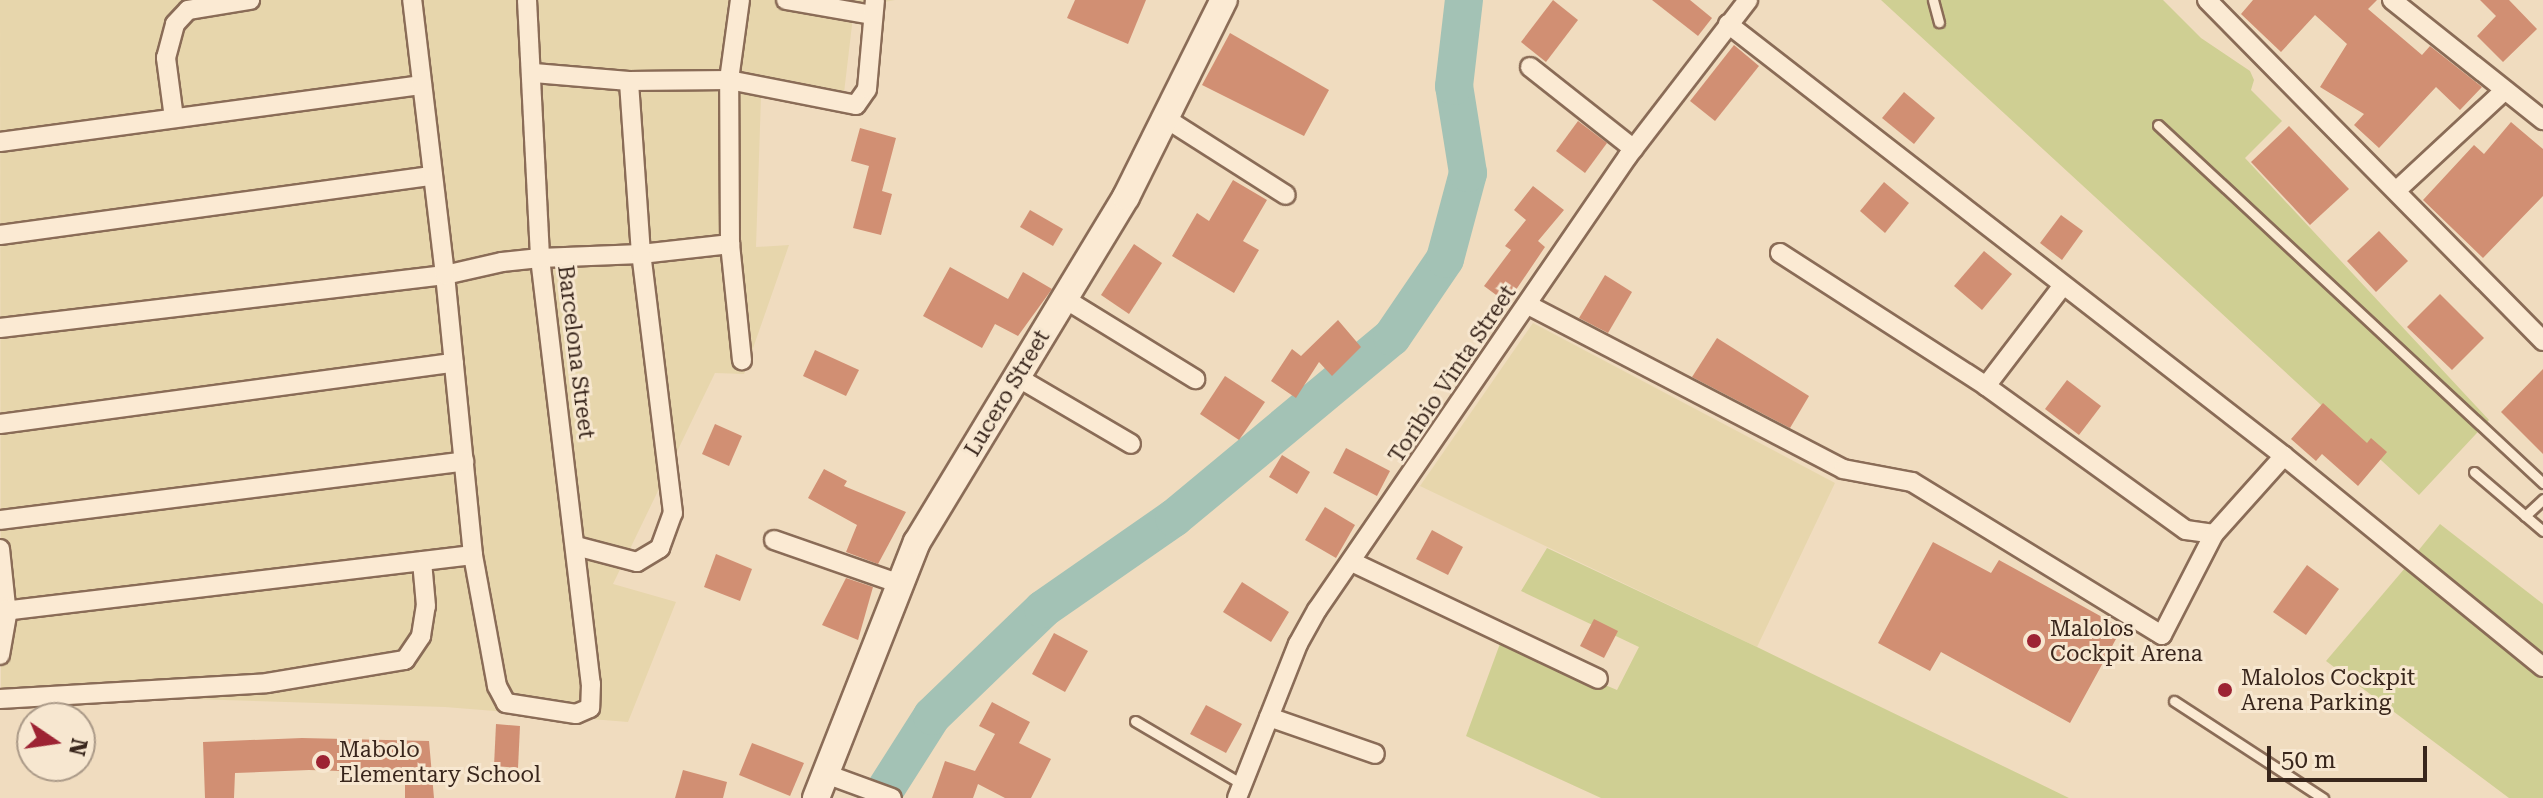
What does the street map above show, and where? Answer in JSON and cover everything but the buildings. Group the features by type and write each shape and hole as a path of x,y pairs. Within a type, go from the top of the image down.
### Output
{"street":[{"path":"174,118 166,58 175,24 188,10 250,0"},
{"path":"8,609 473,555 445,275 412,0"},
{"name":"Barcelona Street","path":"473,555 497,686 506,703 576,714 590,708 576,546 540,258 534,73 527,0"},
{"path":"740,0 729,80 730,244 742,360"},
{"path":"534,73 629,81 729,80 856,105 867,89 874,7 786,0"},
{"name":"Lucero Street","path":"816,798 917,542 1065,299 1165,118 1224,0"},
{"name":"Toribio Vinta Street","path":"1239,791 1298,644 1634,149 1748,0"},
{"path":"2207,0 2543,341"},
{"path":"2392,0 2543,120"},
{"path":"1728,24 2061,288 2284,456 2543,667"},
{"path":"1530,67 1634,149"},
{"path":"576,546 637,562 660,548 673,513 641,254 629,81"},
{"path":"0,142 422,85"},
{"path":"2397,190 2505,90"},
{"path":"1165,118 1286,195"},
{"path":"0,235 433,176"},
{"path":"0,328 445,275 540,258 641,254 730,244"},
{"path":"1780,253 1986,386 2186,530 2214,534"},
{"path":"1986,386 2061,288"},
{"path":"1065,299 1195,379"},
{"path":"1528,305 1843,469 1912,482 2162,635 2214,534 2284,456"},
{"path":"0,424 454,363"},
{"path":"1017,377 1131,444"},
{"path":"0,520 464,461"},
{"path":"774,540 900,584"},
{"path":"0,549 8,609 0,655"},
{"path":"0,699 267,683 405,660 421,636 426,606 422,561"},
{"path":"1352,562 1598,679"},
{"path":"1269,717 1375,754"},
{"path":"826,774 892,798"}],"lane":[{"path":"1933,0 1939,22"},
{"path":"2158,125 2543,483"},
{"path":"2474,472 2543,531"},
{"path":"2525,516 2543,499"},
{"path":"2174,701 2323,798"},
{"path":"1135,721 1239,791"}],"shaded area":[{"path":"0,0 895,0 854,8 844,93 761,97 756,247 789,245 744,374 715,373 613,584 676,602 628,722 445,707 1,693"},
{"path":"1533,323 1835,483 1757,647 1420,486"}],"green space":[{"path":"1881,0 2163,0 2201,38 2250,71 2254,80 2251,90 2282,121 2245,158 2489,420 2419,495"},
{"path":"2440,524 2543,604 2543,665 2409,562"},
{"path":"1547,548 2069,798 1601,798 1466,736 1501,641 1617,690 1639,647 1521,591"},
{"path":"2405,568 2543,679 2543,798 2509,798 2326,661"}],"waterway":[{"path":"880,798 932,716 1043,609 1174,518 1392,337 1445,259 1468,173 1454,86 1464,0"}],"place":[{"name":"Malolos Cockpit Arena","path":"2034,641"},
{"name":"Malolos Cockpit Arena Parking","path":"2225,690"},
{"name":"Mabolo Elementary School","path":"323,762"}]}
